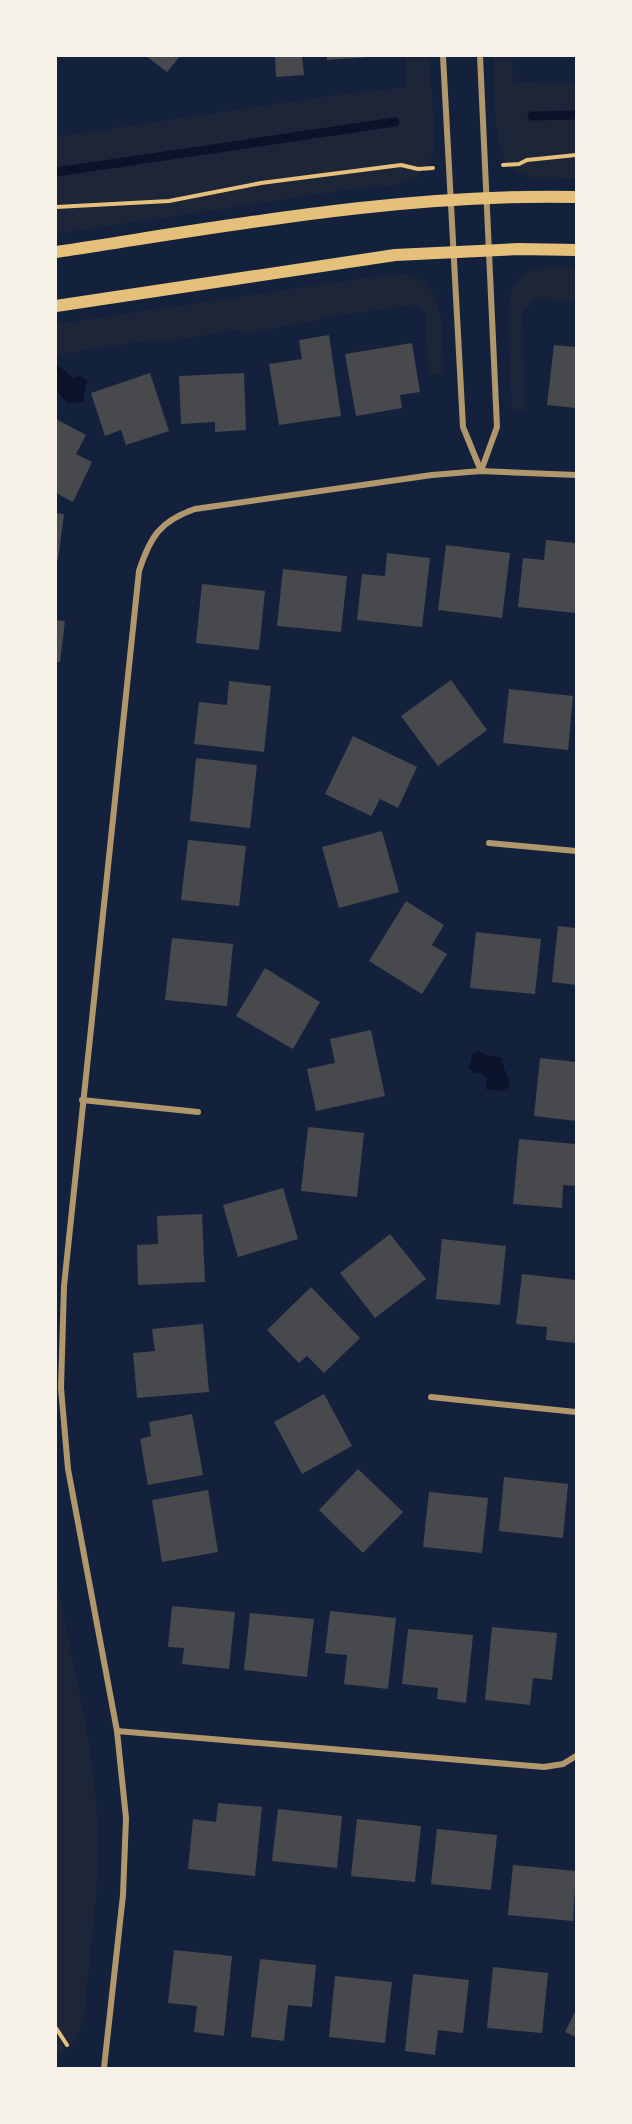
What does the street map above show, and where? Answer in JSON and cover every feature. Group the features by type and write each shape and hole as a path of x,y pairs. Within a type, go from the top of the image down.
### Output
{"main road":[{"path":"56,252 344,208 450,199 576,196"},
{"path":"56,306 351,261 453,251 576,250"}],"street":[{"path":"442,56 463,427 481,471"},
{"path":"480,56 496,427 481,471"},
{"path":"104,2068 123,1895 126,1818 117,1731 68,1469 61,1389 64,1286 139,571 147,545 165,524 179,514 195,509 432,475 481,471 576,475"},
{"path":"489,843 576,851"},
{"path":"82,1100 198,1112"},
{"path":"56,1285 64,1286"},
{"path":"431,1397 576,1412"},
{"path":"117,1731 544,1767 563,1764 576,1756"}],"path":[{"path":"486,166 519,164 527,160 576,155"},
{"path":"56,207 169,201 261,183 401,165 418,169 448,167"},
{"path":"56,2028 67,2044"}],"shaded area":[{"path":"405,56 429,56 433,109 434,139 431,159 425,169 412,179 388,186 353,189 56,234 56,137 328,96 406,87"},
{"path":"494,56 512,56 513,82 576,83 576,178 530,177 515,170 506,162 500,149 496,123"},
{"path":"549,267 576,268 576,301 534,299 523,313 525,410 512,411 508,339 509,297 514,285 523,275 533,270"},
{"path":"398,273 415,278 427,286 435,298 442,327 444,374 429,375 425,312 415,305 326,317 326,319 241,334 240,330 158,342 157,339 56,355 56,324"},
{"path":"56,364 74,378 80,375 87,381 83,402 67,403 56,390"},
{"path":"478,1051 489,1056 501,1057 509,1083 506,1089 486,1089 487,1078 469,1069 472,1055"},
{"path":"56,1577 90,1753 97,1812 98,1863 84,2017 75,2040 56,2056"}],"building":[{"path":"146,56 180,56 167,72"},
{"path":"275,56 302,56 304,75 276,77"},
{"path":"327,56 370,56 370,57 327,60"},
{"path":"329,335 341,416 279,425 269,364 302,359 299,340"},
{"path":"412,343 420,392 400,395 402,408 356,416 345,354"},
{"path":"554,345 576,347 576,408 547,405"},
{"path":"150,373 169,431 126,445 121,430 105,436 91,393"},
{"path":"244,373 246,430 215,432 215,422 181,424 179,376"},
{"path":"56,419 86,435 76,454 92,462 73,502 56,493"},
{"path":"56,513 64,514 58,560 56,560"},
{"path":"546,540 576,543 576,613 518,607 523,558 544,560"},
{"path":"446,545 510,553 502,618 438,610"},
{"path":"387,553 430,558 422,627 357,620 362,574 385,576"},
{"path":"283,569 347,576 341,632 277,626"},
{"path":"202,584 265,591 259,650 196,643"},
{"path":"56,620 65,621 60,662 56,662"},
{"path":"451,680 487,730 438,766 401,716"},
{"path":"229,681 271,686 264,752 194,744 199,702 227,705"},
{"path":"509,689 573,696 568,750 503,743"},
{"path":"353,736 417,767 398,808 380,799 371,816 325,794"},
{"path":"196,758 257,765 250,828 190,821"},
{"path":"382,831 399,892 339,908 322,847"},
{"path":"188,840 246,846 239,906 181,900"},
{"path":"406,901 444,925 432,945 447,954 422,994 369,961"},
{"path":"558,926 576,928 576,985 552,982"},
{"path":"476,932 541,939 535,994 470,988"},
{"path":"172,938 233,944 227,1006 165,1000"},
{"path":"265,968 320,1002 293,1049 236,1016"},
{"path":"371,1030 385,1096 316,1111 307,1069 335,1063 330,1039"},
{"path":"540,1058 576,1062 576,1121 534,1116"},
{"path":"308,1127 364,1133 357,1197 301,1191"},
{"path":"519,1139 576,1144 576,1186 563,1185 562,1208 513,1204"},
{"path":"283,1188 298,1239 238,1257 223,1205"},
{"path":"202,1214 205,1282 138,1285 137,1245 158,1244 157,1216"},
{"path":"390,1234 426,1279 375,1318 340,1273"},
{"path":"442,1239 506,1246 500,1305 436,1299"},
{"path":"522,1274 576,1280 576,1343 546,1340 547,1327 516,1324"},
{"path":"311,1287 360,1338 324,1373 307,1356 299,1363 267,1330"},
{"path":"203,1324 209,1392 137,1398 133,1353 155,1351 152,1329"},
{"path":"324,1394 352,1446 302,1474 274,1422"},
{"path":"192,1414 203,1475 148,1485 140,1439 151,1436 149,1422"},
{"path":"358,1469 403,1512 363,1553 319,1510"},
{"path":"504,1477 568,1484 563,1538 499,1531"},
{"path":"208,1490 218,1552 162,1562 152,1500"},
{"path":"429,1492 488,1498 482,1553 423,1547"},
{"path":"172,1606 235,1612 229,1669 182,1664 184,1648 168,1647"},
{"path":"330,1611 396,1618 388,1689 344,1684 347,1655 325,1653"},
{"path":"250,1613 314,1619 307,1677 244,1670"},
{"path":"492,1627 557,1633 552,1680 533,1678 530,1705 485,1700"},
{"path":"408,1629 473,1635 466,1703 437,1699 438,1688 402,1684"},
{"path":"218,1803 262,1807 255,1876 188,1869 193,1819 216,1822"},
{"path":"278,1809 342,1816 337,1868 272,1861"},
{"path":"357,1819 421,1826 415,1882 351,1876"},
{"path":"437,1829 497,1835 491,1890 431,1884"},
{"path":"513,1865 576,1871 573,1921 508,1915"},
{"path":"174,1950 232,1956 224,2036 194,2032 197,2006 168,2003"},
{"path":"260,1959 316,1965 312,2007 288,2005 284,2041 251,2037"},
{"path":"493,1967 548,1973 542,2033 487,2028"},
{"path":"413,1974 469,1980 463,2033 438,2030 435,2055 405,2051"},
{"path":"335,1976 392,1982 385,2043 329,2037"},
{"path":"576,2010 576,2037 565,2032"}],"waterway":[{"path":"532,116 576,115"},
{"path":"56,172 395,122"}]}
